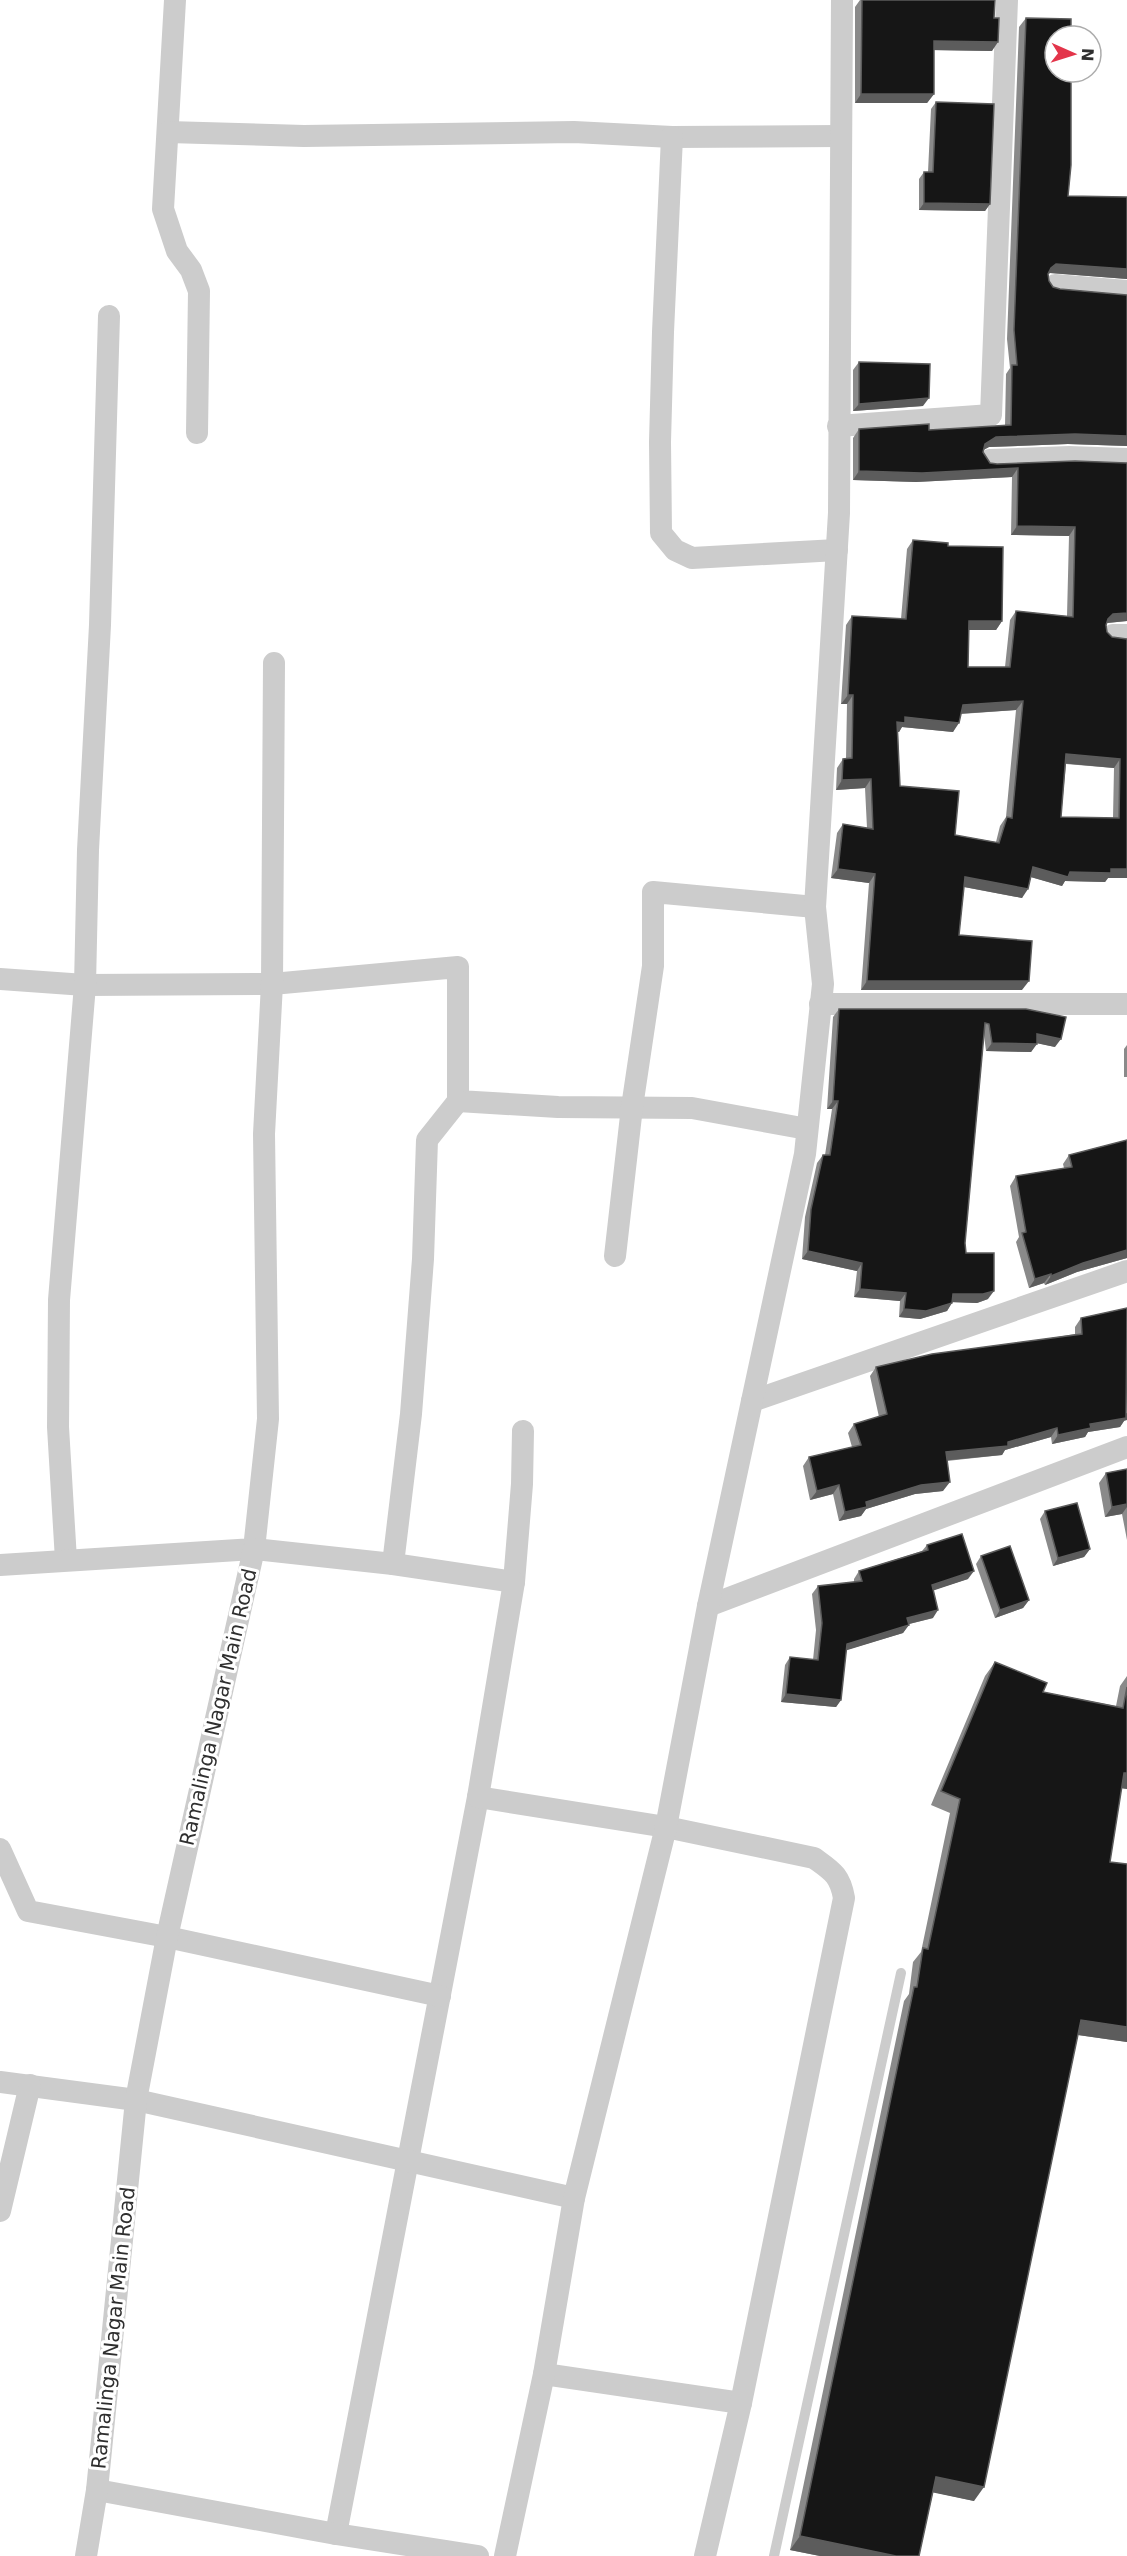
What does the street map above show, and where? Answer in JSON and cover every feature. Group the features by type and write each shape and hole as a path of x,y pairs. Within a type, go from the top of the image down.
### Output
{"street":[{"path":"175,0 163,209 177,251 191,270 199,291 197,433"},
{"path":"505,2556 544,2374 574,2198 666,1827 708,1606 805,1154 823,984 815,907 837,550 842,0"},
{"path":"838,426 991,415 1007,0"},
{"path":"168,132 304,136 574,132 672,137 841,136"},
{"path":"672,137 663,332 661,533 675,550 692,558 837,550"},
{"path":"1055,285 1127,291"},
{"path":"66,1560 58,1427 59,1300 85,985 88,850 100,625 109,316"},
{"path":"990,460 1069,457 1127,459"},
{"path":"0,1565 254,1549 268,1419 264,1134 272,984 273,663"},
{"path":"615,1256 632,1107 652,966 653,892 815,907"},
{"path":"0,979 85,985 272,984 458,967 458,1101 427,1140 423,1259 412,1390 393,1564"},
{"path":"820,1005 1127,1004"},
{"path":"458,1101 558,1107 692,1108 807,1129"},
{"path":"752,1401 1127,1271"},
{"path":"336,2534 478,1797 514,1582 522,1484 523,1431"},
{"path":"708,1606 1127,1447"},
{"name":"Ramalinga Nagar Main Road","path":"86,2556 98,2490 136,2100 167,1937 254,1549 393,1564 514,1582"},
{"path":"478,1797 666,1827 814,1858 831,1870 842,1882 844,1898 741,2403 705,2556"},
{"path":"0,1849 28,1911 167,1937 440,1996"},
{"path":"0,2082 136,2100 574,2198"},
{"path":"0,2211 30,2085"},
{"path":"544,2374 741,2403"},
{"path":"98,2490 336,2534 478,2556"}],"lane":[{"path":"774,2556 901,1973"}],"building":[{"path":"862,0 995,0 994,18 999,18 998,42 934,41 934,94 861,94"},
{"path":"1026,18 1071,19 1071,24 1043,24 1043,84 1071,84 1071,165 1068,196 1127,197 1127,269 1056,264 1048,274 1053,287 1060,289 1127,295 1127,436 1075,434 996,437 985,444 983,452 990,463 997,464 1075,461 1127,463 1127,613 1113,614 1106,625 1107,632 1112,637 1127,639 1127,869 1111,869 1111,873 1070,872 1068,877 1033,867 1028,889 965,877 959,935 1032,941 1029,981 867,981 875,874 838,869 843,824 873,829 871,779 842,780 843,759 852,758 853,695 848,695 852,616 906,619 913,540 948,543 948,546 1003,547 1002,621 969,621 968,667 1010,667 1016,611 1073,617 1075,527 1017,526 1018,468 922,473 859,471 859,429 929,424 929,430 1011,425 1012,365 1017,365 1014,330","holes":["1023,701 1012,818 1007,817 999,843 955,835 959,791 900,786 897,722 905,723 905,717 959,723 963,705","1066,754 1120,759 1119,818 1061,817"]},
{"path":"936,102 994,104 990,204 924,203 924,172 933,172"},
{"path":"859,362 930,364 929,398 859,404"},
{"path":"839,1009 1026,1009 1066,1017 1061,1039 1037,1034 1037,1044 992,1043 989,1024 985,1023 965,1243 966,1253 994,1253 994,1291 983,1294 953,1294 952,1303 926,1311 904,1309 906,1293 860,1289 862,1263 808,1251 811,1209 823,1155 830,1155 838,1101 833,1101"},
{"path":"1127,1140 1127,1250 1083,1263 1051,1276 1051,1274 1035,1279 1022,1233 1026,1232 1016,1176 1072,1167 1069,1155"},
{"path":"1127,1308 1126,1418 1090,1424 1091,1428 1058,1435 1057,1428 1008,1442 1008,1446 946,1452 950,1482 921,1485 866,1502 867,1507 845,1512 839,1485 817,1491 809,1457 861,1445 854,1424 887,1414 876,1367 932,1354 1082,1334 1081,1318"},
{"path":"1127,1469 1127,1504 1112,1507 1106,1473"},
{"path":"1077,1503 1090,1549 1058,1558 1045,1511"},
{"path":"962,1534 974,1571 932,1585 938,1610 907,1618 909,1625 847,1644 841,1700 786,1694 790,1657 818,1660 822,1623 818,1586 862,1581 859,1571 928,1550 927,1545"},
{"path":"1010,1546 1029,1600 1000,1610 981,1556"},
{"path":"995,1662 1047,1683 1043,1692 1123,1708 1127,1687 1127,1773 1124,1773 1110,1862 1127,1864 1127,2027 1081,2020 984,2487 936,2477 919,2556 896,2556 800,2536 914,1987 917,1987 923,1948 928,1949 960,1799 941,1791"}]}
